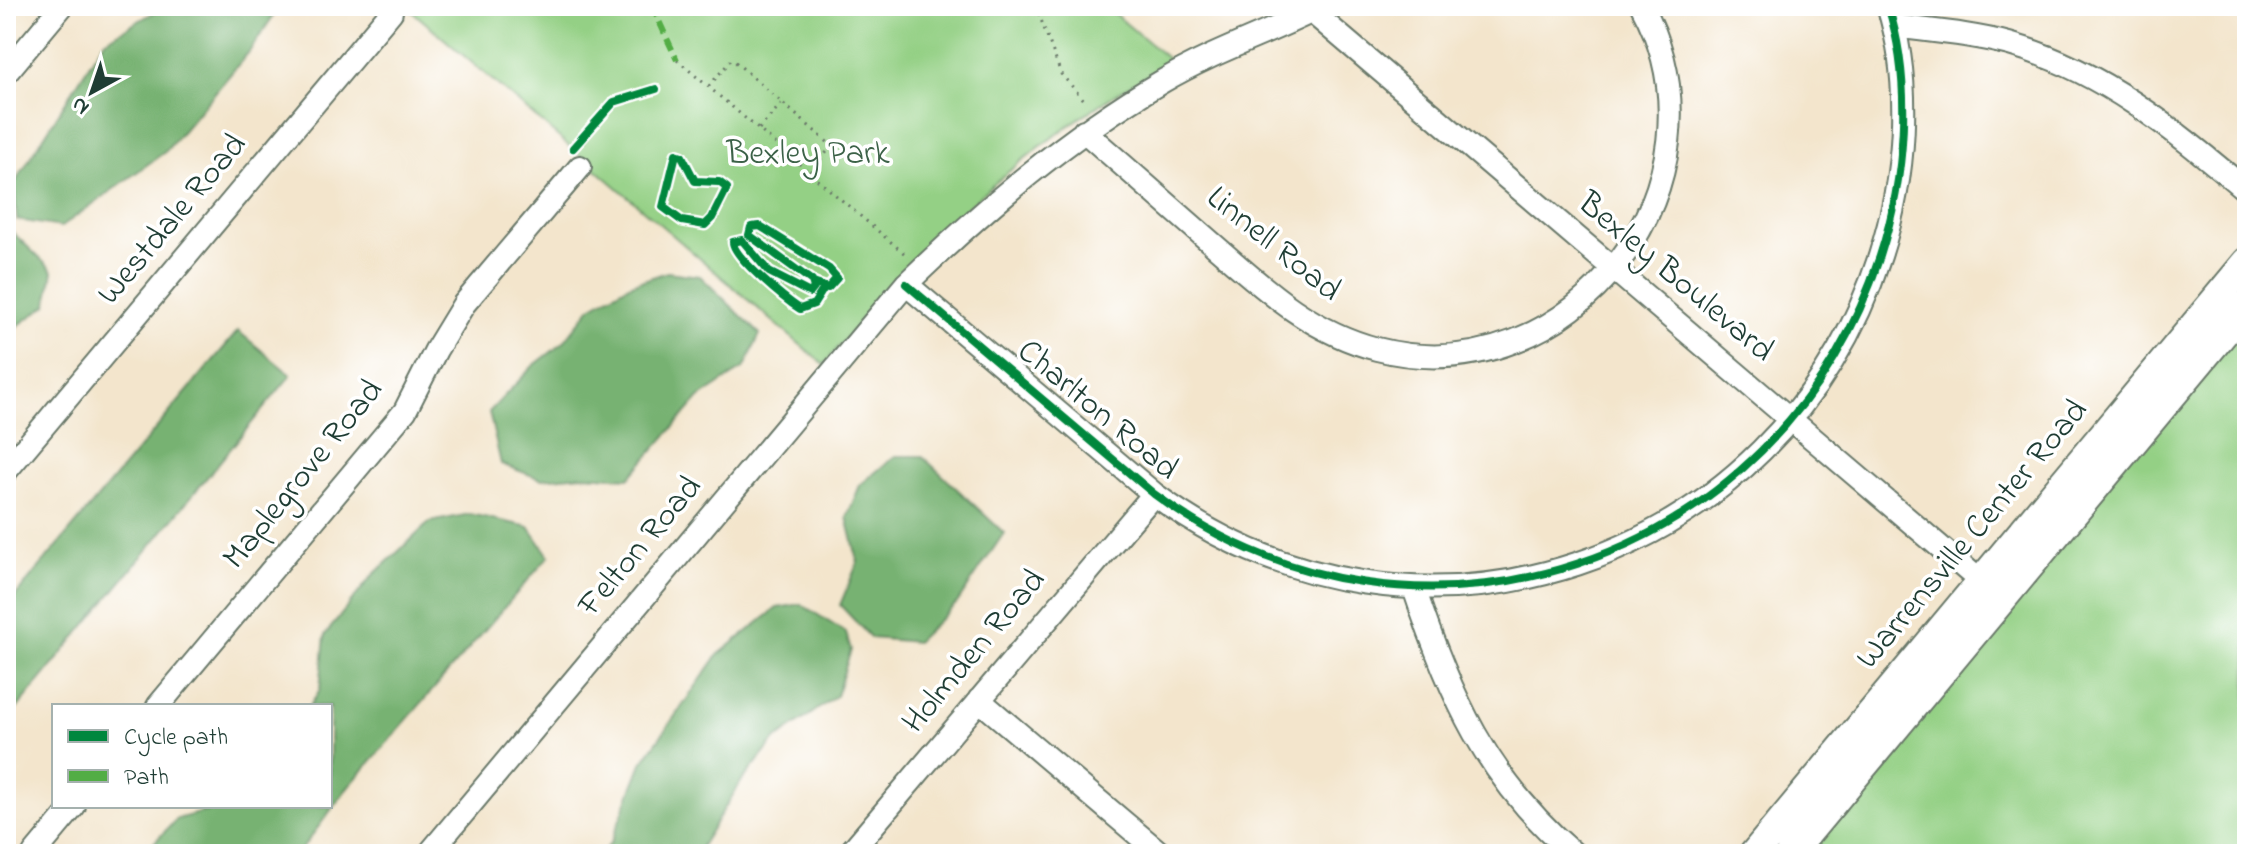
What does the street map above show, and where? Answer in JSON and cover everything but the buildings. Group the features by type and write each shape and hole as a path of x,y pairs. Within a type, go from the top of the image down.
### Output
{"main road":[{"name":"Warrensville Center Road","path":"1790,854 2247,262"},
{"name":"Warrensville Center Road","path":"1754,854 2247,305"}],"street":[{"path":"6,73 62,6"},
{"name":"Linnell Road","path":"1084,131 1297,314 1323,331 1379,349 1410,354 1467,352 1517,338 1566,314 1613,272 1647,219 1660,185 1670,129 1670,98 1663,57 1642,6"},
{"name":"Bexley Boulevard","path":"1313,8 1613,272 1992,591"},
{"name":"Felton Road","path":"429,854 906,284 1011,187 1084,131 1177,73 1313,8"},
{"name":"Westdale Road","path":"6,471 391,12"},
{"path":"1891,16 2009,44 2070,66 2161,119 2247,191"},
{"name":"Charlton Road","path":"906,284 1154,494 1211,532 1258,553 1320,572 1383,586 1414,588 1465,587 1577,565 1622,548 1671,524 1706,499 1790,418 1833,361 1861,310 1894,209 1902,128 1891,16"},
{"name":"Maplegrove Road","path":"160,704 405,411 464,304 580,167"},
{"name":"Holmden Road","path":"849,854 1154,494"},
{"path":"1414,588 1450,691 1474,737 1518,800 1574,854"},
{"path":"979,700 1161,854"},
{"path":"34,854 72,808"}],"path":[{"path":"437,6 448,10 456,6"},
{"path":"1036,6 1061,74 1085,101"},
{"path":"709,86 732,59 832,146 809,173"},
{"path":"677,60 905,254"},
{"path":"759,129 782,103"}],"green space":[{"path":"165,6 280,6 249,52 166,151 61,227 17,220 14,184 104,41"},
{"name":"Bexley Park","path":"406,6 1105,6 1172,62 1068,126 973,202 903,271 824,365"},
{"path":"6,226 53,271 47,305 6,334"},
{"path":"667,272 700,276 760,334 745,367 699,398 629,478 583,475 541,479 501,464 489,412 533,366 563,343 591,307 629,285"},
{"path":"2247,305 2247,854 1790,854"},
{"path":"238,331 291,375 6,722 6,607"},
{"path":"895,456 922,456 1004,533 957,603 916,642 871,638 840,605 858,562 847,517 860,485"},
{"path":"470,514 529,527 549,556 346,790 298,854 143,854 177,819 218,808 332,808 332,704 311,704 320,689 325,635 372,576 430,522"},
{"path":"801,604 846,633 851,650 836,696 774,741 741,782 696,854 602,854 611,842 642,763 718,655 777,608"}],"marked path":[{"path":"652,6 677,60"}],"cycle path":[{"path":"906,284 1154,494 1256,552 1364,582 1472,586 1578,564 1676,518 1762,451 1831,363 1880,256 1889,226 1900,164 1903,131 1901,67 1888,6"},
{"path":"573,148 614,102 656,89"},
{"path":"676,154 682,156 695,181 719,182 727,188 712,218 705,225 682,221 663,207 676,154"},
{"path":"813,283 828,288 837,278 829,269 760,226 751,227 749,235 812,281 814,288 810,293 769,272 742,240 733,242 742,258 800,309 814,304 824,288"}]}
